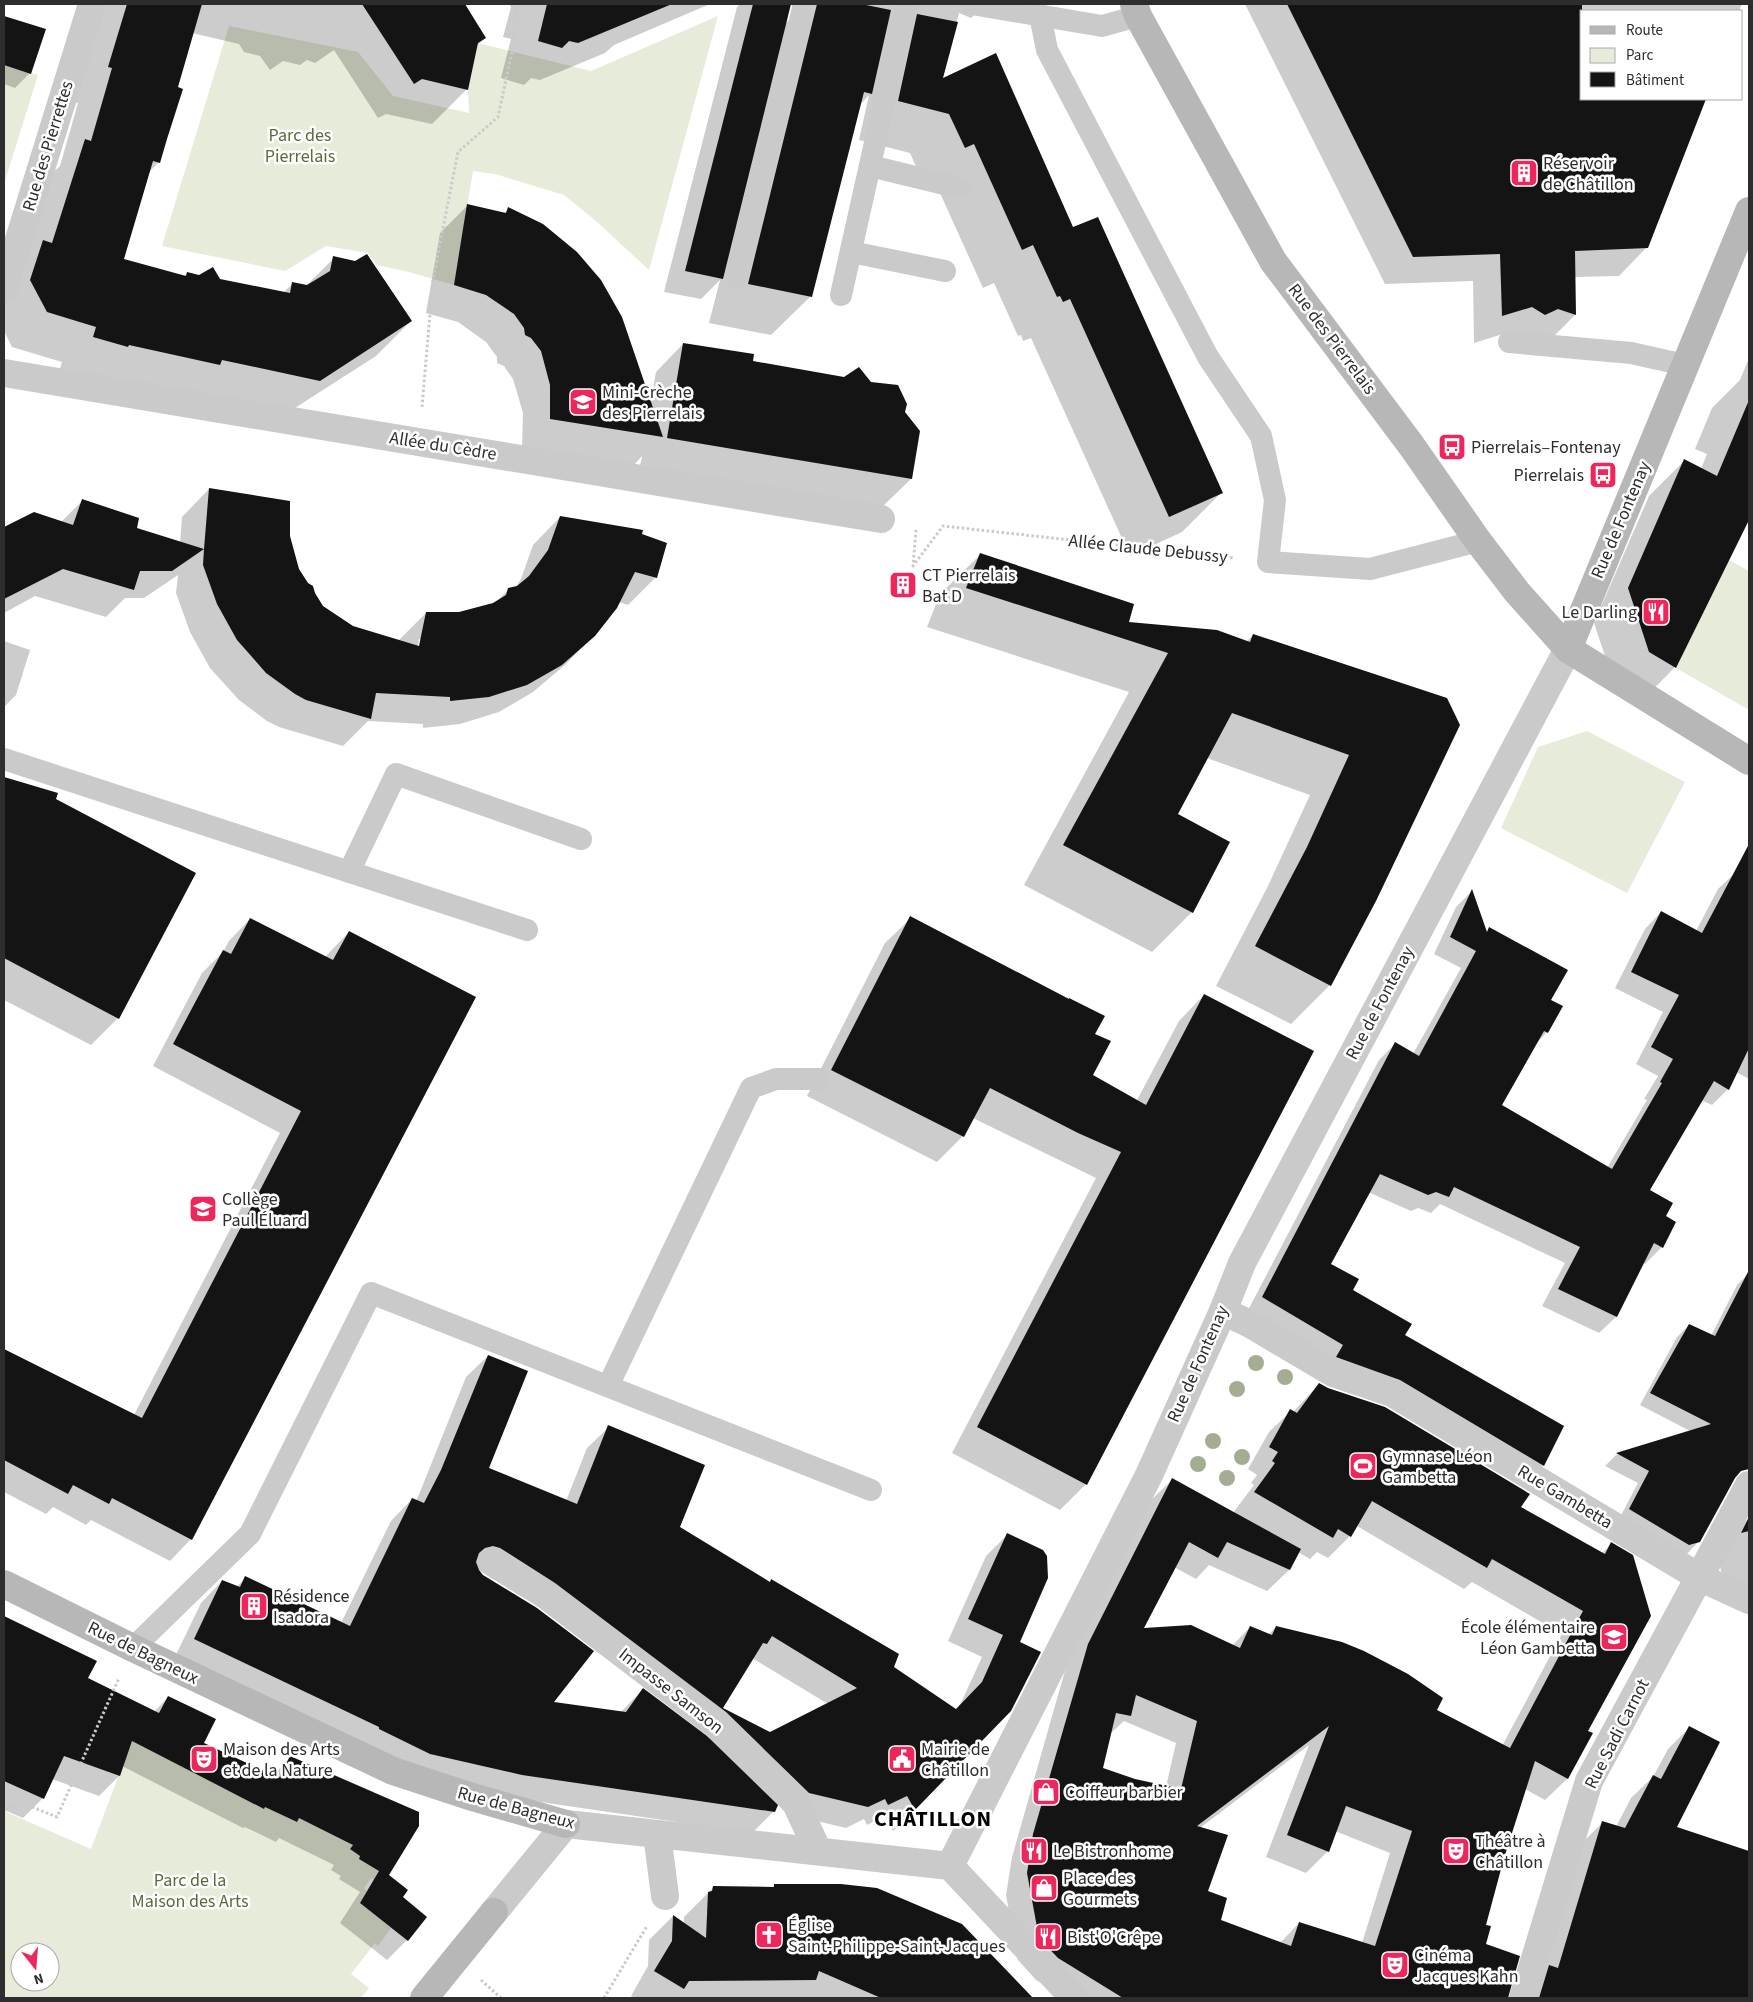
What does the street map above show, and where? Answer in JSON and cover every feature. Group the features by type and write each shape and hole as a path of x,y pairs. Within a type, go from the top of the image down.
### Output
{"street":[{"name":"Rue des Pierrettes","path":"4,288 92,4"},
{"name":"Rue des Pierrelais","path":"1136,10 1273,261 1411,445 1478,542 1517,592 1568,649 1749,761"},
{"name":"Rue de Fontenay","path":"950,1866 1149,1475 1223,1311 1242,1263 1568,649 1749,211"},
{"name":"Allée du Cèdre","path":"4,373 881,519"},
{"name":"Rue Gambetta","path":"1223,1311 1252,1325 1333,1372 1392,1393 1699,1577 1749,1600"},
{"name":"Rue Sadi Carnot","path":"1522,1998 1589,1781 1749,1485"},
{"name":"Impasse Samson","path":"492,1562 546,1595 717,1724 794,1800 818,1852"},
{"name":"Rue de Bagneux","path":"4,1584 133,1648 392,1771 469,1796 566,1824 950,1866"},
{"path":"424,1998 566,1824"},
{"path":"657,1834 666,1896"},
{"path":"950,1866 1074,1998"}],"lane":[{"path":"736,278 804,4"},
{"path":"841,295 906,4"},
{"path":"972,4 1102,26 1136,10"},
{"path":"1040,15 1047,50 1056,68 1208,357 1261,436 1275,500 1268,562 1370,569 1478,542"},
{"path":"870,166 961,188"},
{"path":"850,252 945,271"},
{"path":"1509,342 1631,353 1685,365"},
{"path":"4,759 527,930"},
{"path":"349,872 396,774 581,839"},
{"path":"608,1386 750,1088 776,1079 820,1079"},
{"path":"133,1648 250,1534 371,1293 871,1490"}],"path":[{"path":"419,442 433,279 458,152 498,117 512,52 517,4"},
{"name":"Allée Claude Debussy","path":"881,519 916,523 913,566 942,526 1268,562"},
{"path":"4,1810 22,1803 57,1817 133,1648"},
{"path":"604,1998 666,1896"},
{"path":"488,1987 501,1998"}],"green space":[{"name":"Parc des Pierrelais","path":"718,16 649,270 596,221 564,195 495,174 473,171 454,285 376,265 368,253 326,246 285,271 162,246 229,26 358,52 393,96 469,113 468,90 478,43 591,71"},
{"path":"4,65 38,75 4,184"},
{"path":"1729,560 1749,571 1749,710 1676,668"},
{"path":"1587,731 1685,782 1627,893 1501,828 1538,747"},
{"name":"Parc de la Maison des Arts","path":"132,1740 264,1809 265,1807 296,1822 299,1818 312,1824 311,1795 324,1770 374,1792 363,1810 371,1815 350,1849 360,1856 359,1859 381,1869 374,1880 371,1878 364,1888 367,1891 360,1903 391,1928 378,1946 375,1943 351,1974 369,1988 361,1998 4,1998 4,1811 91,1849"}],"building":[{"path":"127,4 202,4 178,87 183,89 160,163 153,161 124,259 186,276 187,272 199,275 213,267 220,279 290,293 292,282 307,285 330,271 333,256 355,261 367,254 412,321 320,381 222,360 220,365 129,345 128,347 93,337 96,327 47,312 30,280 43,240 52,243 85,139 91,141 112,68 108,67"},
{"path":"362,4 465,4 486,38 478,43 468,90 422,79 414,84"},
{"path":"547,4 672,4 578,43 569,41 562,48 538,41"},
{"path":"753,4 791,4 723,279 685,271"},
{"path":"817,4 861,4 891,10 872,94 864,92 812,297 748,284"},
{"name":"Réservoir de Châtillon","path":"1287,4 1582,4 1582,10 1580,10 1580,100 1706,100 1648,248 1575,251 1576,315 1558,309 1545,315 1532,307 1502,316 1500,254 1413,257"},
{"path":"917,14 958,22 943,78 996,53 1073,227 1098,217 1223,493 1169,517 1070,299 1063,302 1060,296 1057,297 1033,245 1022,250 974,144 965,148 949,114 898,101"},
{"path":"4,16 46,29 31,74 4,65"},
{"path":"467,204 506,213 508,207 543,224 577,252 601,280 622,317 663,437 550,419 550,385 541,351 531,338 525,335 524,328 514,314 486,295 454,285"},
{"path":"683,343 754,354 753,361 844,377 859,367 871,382 898,385 907,404 905,412 920,431 912,479 667,438"},
{"path":"1749,400 1749,520 1676,668 1649,652 1628,588 1684,459 1717,476"},
{"path":"209,488 290,501 290,536 299,569 308,583 313,586 323,606 353,626 419,646 426,612 459,612 493,603 506,595 508,588 517,586 529,576 548,550 560,516 643,530 642,534 667,543 657,578 635,572 617,608 595,636 562,665 527,685 489,697 450,701 450,697 376,693 371,719 306,700 295,694 266,673 237,640 217,604 203,565"},
{"path":"82,499 139,518 137,528 204,549 172,571 140,571 134,590 63,569 4,599 4,527 34,512 73,525"},
{"path":"980,553 1134,604 1129,622 1217,630 1250,642 1253,634 1447,698 1460,725 1376,901 1331,986 1255,946 1307,847 1349,755 1232,713 1178,814 1230,842 1193,913 1063,845 1168,653 966,588"},
{"path":"4,777 58,793 56,799 196,873 119,1019 4,958"},
{"path":"1749,844 1749,1048 1729,1090 1714,1081 1650,1190 1673,1203 1666,1216 1676,1222 1663,1248 1654,1243 1617,1317 1558,1289 1580,1247 1454,1187 1449,1197 1436,1192 1428,1195 1380,1174 1331,1264 1359,1279 1353,1290 1412,1324 1405,1335 1564,1426 1544,1466 1400,1380 1336,1357 1343,1345 1262,1297 1395,1042 1419,1056 1476,951 1450,937 1472,889 1487,932 1489,927 1568,970 1551,1000 1563,1006 1548,1033 1544,1031 1502,1105 1612,1169 1662,1083 1660,1082 1673,1059 1651,1047 1679,995 1631,972 1661,911 1702,933"},
{"path":"910,916 1105,1016 1095,1034 1111,1041 1093,1075 1146,1105 1204,994 1314,1051 1087,1485 977,1427 1121,1152 1078,1133 990,1088 964,1137 831,1070"},
{"path":"250,918 333,960 349,931 476,997 192,1540 112,1498 109,1504 73,1485 68,1494 4,1460 4,1349 142,1418 301,1111 173,1044 223,950 231,954"},
{"path":"1749,1270 1749,1469 1741,1471 1735,1478 1700,1542 1689,1545 1629,1509 1649,1471 1616,1453 1711,1424 1650,1393 1689,1324 1715,1336"},
{"path":"488,1355 528,1371 489,1468 577,1504 608,1425 705,1465 680,1527 770,1582 771,1579 899,1654 894,1667 956,1709 982,1682 1003,1635 968,1619 1007,1533 1043,1550 1047,1556 1048,1578 1020,1642 1041,1652 1011,1711 915,1810 907,1796 888,1805 885,1799 868,1807 809,1793 726,1712 555,1583 500,1548 493,1546 485,1548 479,1553 476,1562 483,1575 537,1608 594,1651 554,1702 626,1712 643,1688 707,1736 778,1805 775,1812 522,1775 430,1754 379,1729 379,1727 194,1639 222,1580 240,1587 245,1576 350,1626 412,1498 424,1503 441,1470","holes":["772,1636 857,1688 770,1732 723,1708 763,1643 767,1644"]},
{"path":"1319,1383 1328,1388 1385,1407 1530,1494 1521,1507 1605,1554 1611,1542 1633,1555 1651,1616 1588,1731 1593,1733 1568,1779 1535,1761 1504,1858 1486,1925 1491,1926 1486,1944 1520,1956 1508,1998 1123,1998 1058,1958 1039,1938 1027,1873 1033,1834 1088,1644 1172,1478 1301,1549 1290,1570 1227,1542 1218,1558 1189,1542 1144,1628 1191,1625 1240,1648 1250,1626 1272,1635 1276,1626 1342,1642 1408,1674 1443,1698 1437,1710 1510,1748 1583,1611 1492,1559 1487,1568 1372,1501 1351,1537 1338,1529 1333,1538 1254,1492 1275,1463 1272,1461 1278,1452 1269,1447 1290,1409 1297,1413","holes":["1136,1695 1197,1721 1181,1789 1135,1779 1103,1768 1116,1713 1131,1716","1329,1726 1287,1835 1329,1852 1346,1806 1412,1831 1375,1946 1299,1922 1291,1946 1221,1920 1227,1898 1208,1891 1228,1835 1197,1826"]},
{"path":"1749,1517 1749,1531 1741,1533"},
{"path":"4,1616 97,1661 88,1678 159,1713 168,1696 216,1719 204,1743 279,1778 290,1756 419,1812 419,1826 389,1875 408,1890 403,1897 427,1917 408,1941 360,1903 379,1871 359,1859 360,1856 350,1849 353,1845 299,1818 297,1822 265,1807 264,1809 132,1741 120,1776 64,1756 44,1799 4,1781"},
{"path":"1689,1726 1720,1742 1677,1827 1749,1851 1749,1998 1539,1998 1549,1965 1558,1968 1602,1821 1625,1828 1653,1775 1661,1779"},
{"path":"774,1884 841,1884 877,1888 962,1924 1033,1998 881,1998 819,1971 816,1980 689,1981 684,1989 654,1971 672,1941 673,1915 706,1938 708,1892 712,1891 713,1886 774,1887"}],"place":[{"name":"Réservoir de Châtillon","path":"1524,173"},
{"name":"Mini-Crèche des Pierrelais","path":"583,402"},
{"name":"Pierrelais–Fontenay","path":"1452,447"},
{"name":"Pierrelais","path":"1603,475"},
{"name":"CT Pierrelais Bat D","path":"903,585"},
{"name":"Le Darling","path":"1656,612"},
{"name":"Collège Paul Éluard","path":"203,1209"},
{"name":"Gymnase Léon Gambetta","path":"1363,1466"},
{"name":"Résidence Isadora","path":"254,1606"},
{"name":"École élémentaire Léon Gambetta","path":"1614,1637"},
{"name":"Maison des Arts et de la Nature","path":"204,1759"},
{"name":"Mairie de Châtillon","path":"902,1759"},
{"name":"Coiffeur barbier","path":"1046,1792"},
{"name":"Le Bistronhome","path":"1034,1851"},
{"name":"Théâtre à Châtillon","path":"1456,1851"},
{"name":"Place des Gourmets","path":"1044,1888"},
{"name":"Église Saint-Philippe-Saint-Jacques","path":"769,1935"},
{"name":"Bist'O'Crêpe","path":"1048,1937"},
{"name":"Cinéma Jacques Kahn","path":"1395,1965"}],"district":[{"name":"CHÂTILLON","path":"933,1819"}]}
